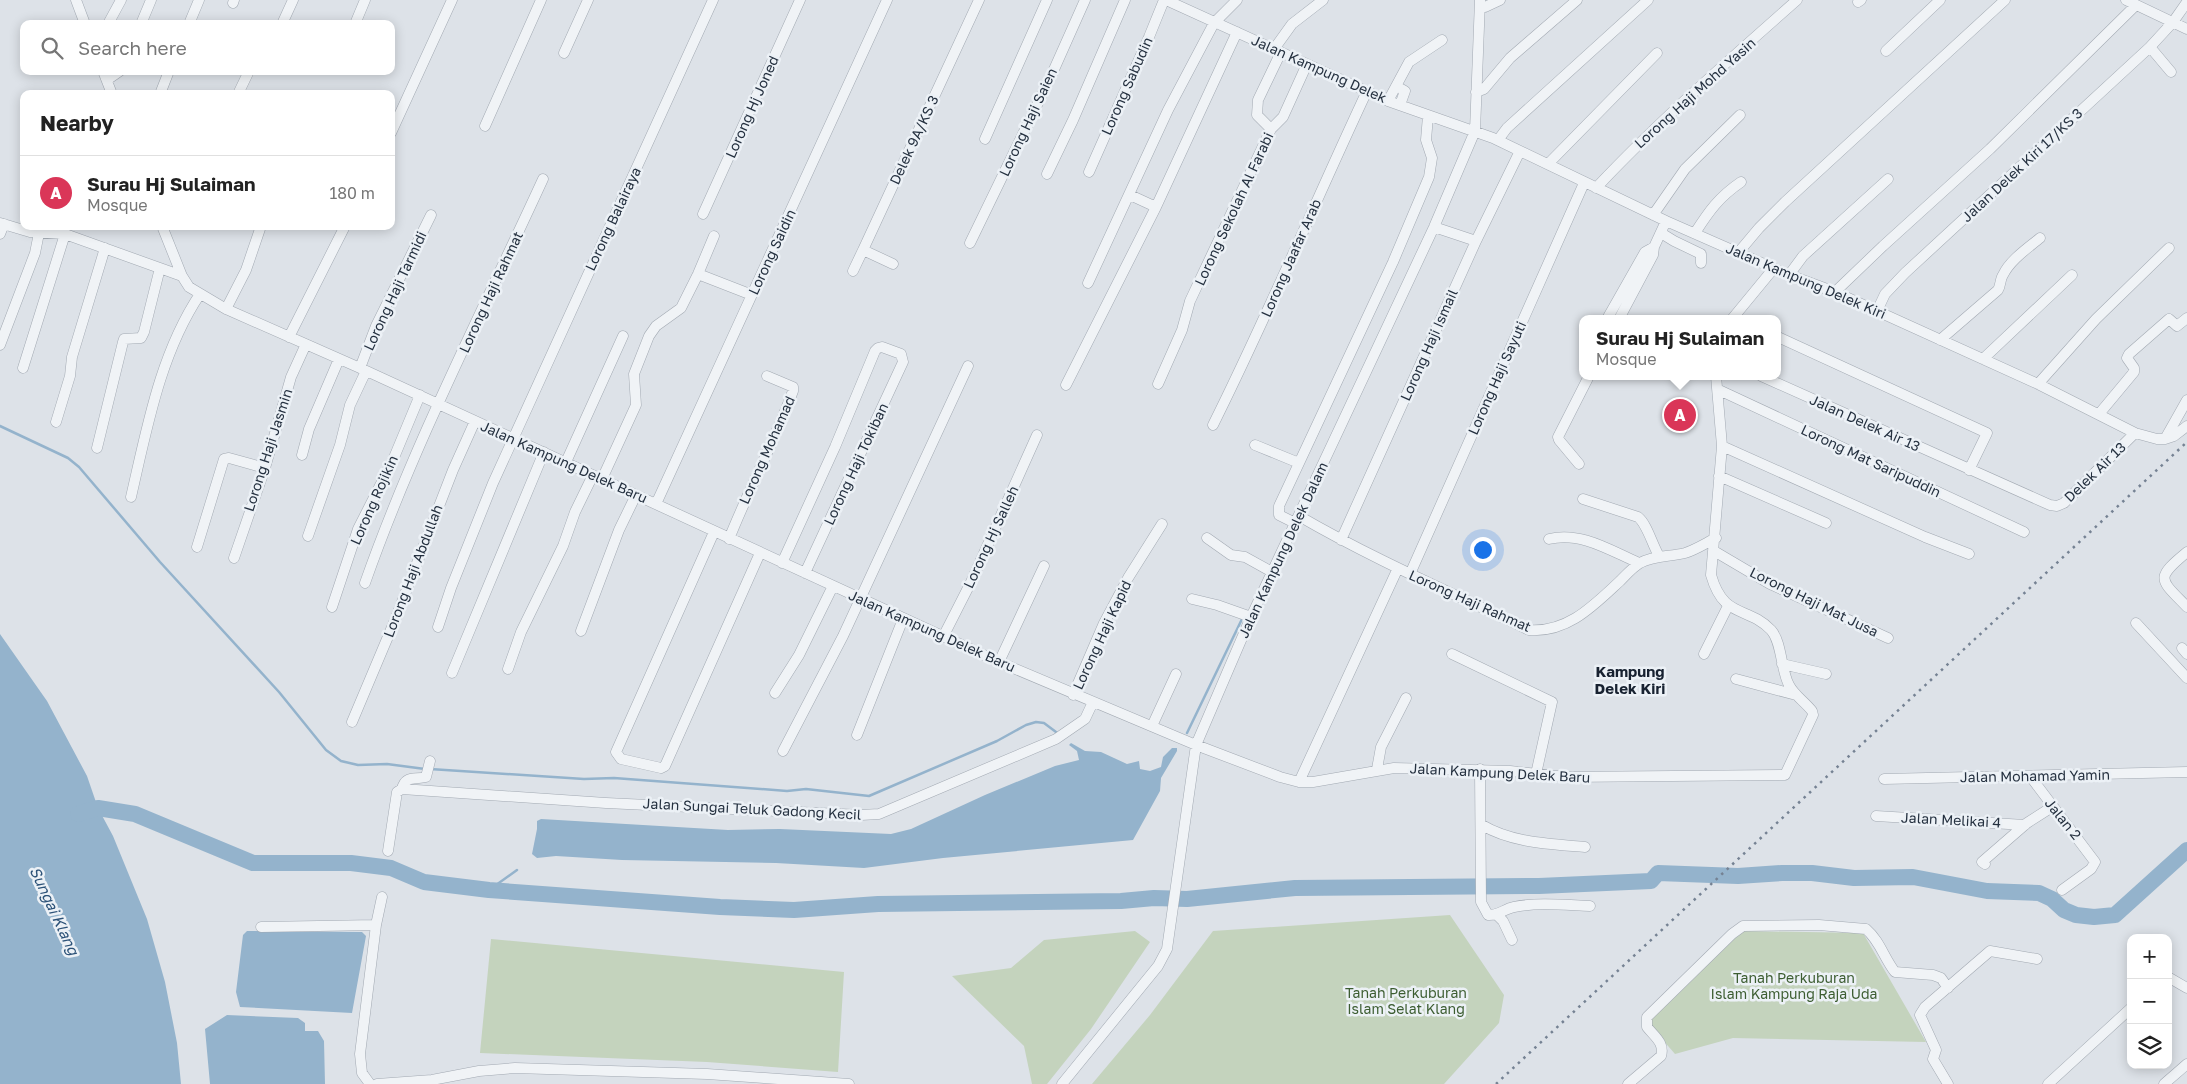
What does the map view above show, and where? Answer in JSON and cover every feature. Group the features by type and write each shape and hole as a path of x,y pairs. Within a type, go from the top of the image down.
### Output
{"street":[{"path":"76,0 84,20"},
{"path":"110,20 121,0"},
{"path":"142,20 150,0"},
{"path":"192,20 199,0"},
{"path":"284,20 293,0"},
{"path":"357,20 365,0"},
{"path":"395,124 452,0"},
{"path":"485,126 540,0"},
{"path":"564,53 588,0"},
{"name":"Lorong Balairaya","path":"438,627 458,570 513,438 713,0"},
{"name":"Lorong Hj Joned","path":"703,214 800,0"},
{"name":"Lorong Saidin","path":"656,504 888,0"},
{"name":"Delek 9A/KS 3","path":"854,271 979,0"},
{"path":"985,139 1047,0"},
{"name":"Lorong Haji Saien","path":"970,243 1052,74 1085,0"},
{"path":"1047,174 1073,120 1125,0"},
{"name":"Jalan Kampung Delek","path":"1165,0 1388,101 1475,131"},
{"name":"Lorong Sabudin","path":"1089,172 1165,0"},
{"path":"1088,283 1168,110 1214,23 1237,0"},
{"path":"1271,129 1257,115 1258,100 1278,51 1292,24 1323,0"},
{"path":"1480,3 1485,7 1500,0"},
{"path":"1476,92 1484,89 1510,58 1578,0"},
{"path":"1498,140 1507,128 1648,0"},
{"name":"Lorong Haji Mohd Yasin","path":"1596,188 1634,148 1685,100 1797,0"},
{"path":"1886,51 1940,0"},
{"path":"1738,253 1785,202 2005,0"},
{"path":"2126,0 2142,4 2187,29"},
{"name":"Jalan Delek Kiri 17/KS 3","path":"1881,302 1904,273 2150,47 2173,22 2187,2"},
{"name":"Jalan Kampung Delek Dalam","path":"1062,1084 1158,966 1167,949 1174,888 1196,745 1242,614 1272,572 1293,520 1434,227 1475,131 1480,3"},
{"path":"1834,292 1990,149 2142,4"},
{"path":"1066,385 1156,207 1237,32"},
{"path":"1388,101 1409,62 1442,40"},
{"path":"2150,47 2171,72"},
{"path":"1548,164 1657,53"},
{"name":"Lorong Sekolah Al Farabi","path":"1158,384 1182,330 1190,301 1271,129 1283,117 1307,64"},
{"path":"162,90 167,75"},
{"path":"240,90 247,75"},
{"path":"105,76 110,90"},
{"path":"1396,86 1405,91 1400,105"},
{"name":"Lorong Jaafar Arab","path":"1213,424 1252,348 1304,226 1367,91"},
{"path":"1653,215 1685,169 1740,115"},
{"path":"1293,520 1279,515 1278,511 1393,262 1429,177 1432,158 1426,140 1428,116"},
{"name":"Jalan Kampung Delek Kiri","path":"1475,131 1498,140 1666,221 1789,275 1834,292 1881,302 1940,340 2038,384 2135,434"},
{"name":"Lorong Haji Ismail","path":"1341,540 1476,241 1520,151"},
{"name":"Lorong Haji Rahmat","path":"365,583 384,532 439,404 543,179"},
{"path":"1789,275 1803,256 1888,179"},
{"path":"1695,233 1722,195 1741,182"},
{"name":"Lorong Haji Sayuti","path":"1410,574 1584,183"},
{"path":"1130,195 1156,207"},
{"name":"Lorong Haji Tarmidi","path":"308,536 340,445 350,405 376,326 431,215"},
{"path":"1609,315 1649,249 1661,233 1666,221"},
{"path":"1,227 38,233 71,232 105,248 182,276"},
{"path":"1434,227 1476,241"},
{"name":"Jalan Kampung Delek Baru","path":"164,230 182,276 190,287 226,309 420,395 999,662 1196,745 1280,777 1299,782 1313,782 1377,769 1480,769 1566,777 1785,775 1812,715 1812,711 1796,694"},
{"path":"226,309 246,270 260,230"},
{"path":"289,337 343,230"},
{"path":"23,368 71,232"},
{"path":"0,345 32,261 38,233"},
{"path":"1661,233 1674,242 1701,254 1701,263"},
{"path":"508,669 521,632 562,546 575,512 597,477 636,405 634,374 649,336 656,326 681,308 714,236"},
{"path":"1940,340 1998,290 2002,276 2010,265 2040,238"},
{"path":"56,422 70,376 72,358 105,248"},
{"path":"2038,384 2096,319 2169,248"},
{"path":"1621,315 1654,255 1649,249"},
{"path":"863,250 893,264"},
{"path":"97,448 124,339 141,338 160,268"},
{"path":"1736,315 1774,268"},
{"path":"698,274 752,295"},
{"path":"1982,359 2072,275"},
{"path":"131,497 146,432 168,358 184,318 200,294"},
{"path":"2099,414 2134,372 2134,368 2127,358 2129,354 2169,319 2178,326 2187,318"},
{"path":"566,462 623,336"},
{"path":"1781,339 1987,433 1969,470"},
{"name":"Lorong Haji Jasmin","path":"234,558 266,468 291,377 306,344"},
{"name":"Lorong Haji Tokiban","path":"782,563 876,351 882,347 901,354 903,362 805,574"},
{"path":"302,455 309,429 339,359"},
{"path":"783,751 843,636 968,366"},
{"name":"Lorong Mohamad","path":"729,539 746,496 774,439 793,392 792,387 768,376"},
{"path":"1579,464 1558,437 1587,380"},
{"path":"1717,380 1722,446 1715,516 1716,538 1711,575 1715,587 1728,606 1755,619 1772,631 1788,684 1796,694"},
{"name":"Jalan Delek Air 13","path":"1770,380 1969,470"},
{"name":"Lorong Mat Saripuddin","path":"1719,390 2024,532"},
{"name":"Lorong Rojikin","path":"332,606 358,529 393,460 420,395"},
{"path":"2165,439 2187,400"},
{"name":"Lorong Haji Abdullah","path":"352,722 395,620 453,470 475,422"},
{"path":"2135,434 2165,439 2174,436 2187,426"},
{"name":"Delek Air 13","path":"1969,470 2050,505 2057,506 2064,503 2135,434"},
{"name":"Lorong Hj Salleh","path":"943,637 971,582 1037,435"},
{"path":"1255,446 1299,464"},
{"path":"1722,446 1925,537 1969,554"},
{"path":"452,672 544,452"},
{"path":"198,547 224,459 229,458 266,468"},
{"path":"1719,476 1826,523"},
{"path":"581,630 619,530 636,495"},
{"path":"1583,499 1638,517 1643,521 1649,540 1659,556"},
{"name":"Lorong Haji Rahmat","path":"1293,520 1341,540 1530,630 1538,631 1549,630 1569,622 1585,612 1639,563 1659,556 1683,554 1716,538"},
{"name":"Lorong Haji Kapid","path":"1073,694 1104,623 1128,578 1162,524"},
{"path":"714,532 616,752 617,756 621,758 661,768 665,766 760,553"},
{"path":"1549,539 1568,537 1583,539 1639,563"},
{"path":"1207,538 1231,555 1245,557 1272,572"},
{"name":"Lorong Haji Mat Jusa","path":"1714,551 1770,584 1888,638"},
{"path":"2187,552 2168,568 2164,579 2165,584 2187,607"},
{"path":"999,662 1044,566"},
{"path":"1299,782 1398,568"},
{"path":"775,693 799,655 833,586"},
{"path":"1192,599 1242,614"},
{"path":"1704,654 1728,606"},
{"path":"857,735 903,619"},
{"path":"2136,623 2187,678"},
{"path":"1452,654 1552,702 1536,774"},
{"path":"1782,664 1826,674"},
{"path":"1152,726 1176,674"},
{"path":"1736,680 1796,694"},
{"path":"1377,769 1381,746 1406,698"},
{"name":"Jalan Sungai Teluk Gadong Kecil","path":"406,788 606,803 861,815 879,814 1056,739 1085,719 1093,702"},
{"path":"388,851 397,792 406,788 405,781 408,779 426,778 430,760"},
{"path":"1480,769 1482,825 1481,902 1488,915 1497,915 1512,907 1542,905 1590,906"},
{"name":"Jalan Mohamad Yamin","path":"1884,779 2187,772"},
{"name":"Jalan 2","path":"2030,776 2052,807 2093,856 2095,862 2091,869 2062,890"},
{"path":"1985,864 1982,862 2025,825 2052,807"},
{"name":"Jalan Melikai 4","path":"1876,816 2025,825"},
{"path":"1482,825 1495,833 1510,837 1550,844 1585,846"},
{"path":"370,1084 362,1073 360,1054 376,925 382,897"},
{"path":"1497,915 1503,921 1512,940"},
{"path":"261,927 376,925"},
{"path":"1628,1084 1641,1080 1661,1056 1664,1049 1647,1027 1646,1022 1656,1007 1732,934 1743,926 1819,925 1866,928 1883,950 1895,972 1933,975 1941,978 1948,988"},
{"path":"1948,1084 1936,1066 1933,1058 1936,1050 1920,1014 1990,951 2036,959"},
{"path":"2171,979 2187,988"},
{"path":"2048,1084 2127,1012"},
{"path":"2164,1084 2187,1064"},
{"path":"377,1084 451,1080 479,1071 515,1068 707,1074 778,1081 849,1084"}],"green space":[{"name":"Tanah Perkuburan Islam Selat Klang","path":"1450,915 1504,995 1499,1023 1444,1084 1092,1084 1150,1015 1213,931"},
{"path":"1135,931 1150,942 1091,1029 1047,1084 1032,1084 1024,1046 952,976 1011,968 1044,940"},
{"name":"Tanah Perkuburan Islam Kampung Raja Uda","path":"1742,931 1863,933 1926,1042 1733,1038 1675,1054 1649,1024 1652,1015"},
{"path":"491,939 844,972 838,1072 707,1062 480,1053"}],"water":[{"name":"Sungai Klang","path":"0,634 47,701 87,776 98,808 113,836 147,919 165,982 177,1043 181,1084 0,1084"},
{"path":"1071,743 1085,751 1101,752 1127,764 1139,761 1140,769 1150,771 1161,767 1163,757 1172,748 1177,748 1161,778 1160,791 1133,840 943,858 864,868 776,863 622,860 556,856 537,858 532,854 537,821 541,819 728,830 780,829 891,834 911,829 1055,766 1079,760 1077,751 1069,745"},
{"path":"247,931 362,932 366,936 352,1013 240,1007 236,992 243,935"},
{"path":"227,1015 298,1018 305,1023 305,1031 318,1031 324,1041 325,1084 210,1084 205,1029"}],"waterway":[{"path":"0,426 68,458 79,467 160,562 279,692 326,750 341,761 358,765 387,764 425,769"},
{"path":"1187,733 1242,619"},
{"path":"430,769 584,779 614,778 787,791 806,789 869,796 997,741 1026,725 1036,722 1044,723 1056,732"},
{"path":"78,814 98,808 135,814 253,863 351,863 391,868 424,882 489,890 720,907 794,910 878,904 1121,901 1154,898 1187,899 1295,888 1539,886 1651,881 1658,873 1738,876 1812,873 1854,878 1913,877 1987,891 2039,893 2052,899 2064,910 2076,915 2094,917 2115,915 2187,850"},
{"path":"489,890 517,870"}],"railway":[{"path":"1496,1084 2187,442"}],"place":[{"name":"Surau Hj Sulaiman","path":"1680,415"}],"district":[{"name":"Kampung Delek Kiri","path":"1630,680"}]}
